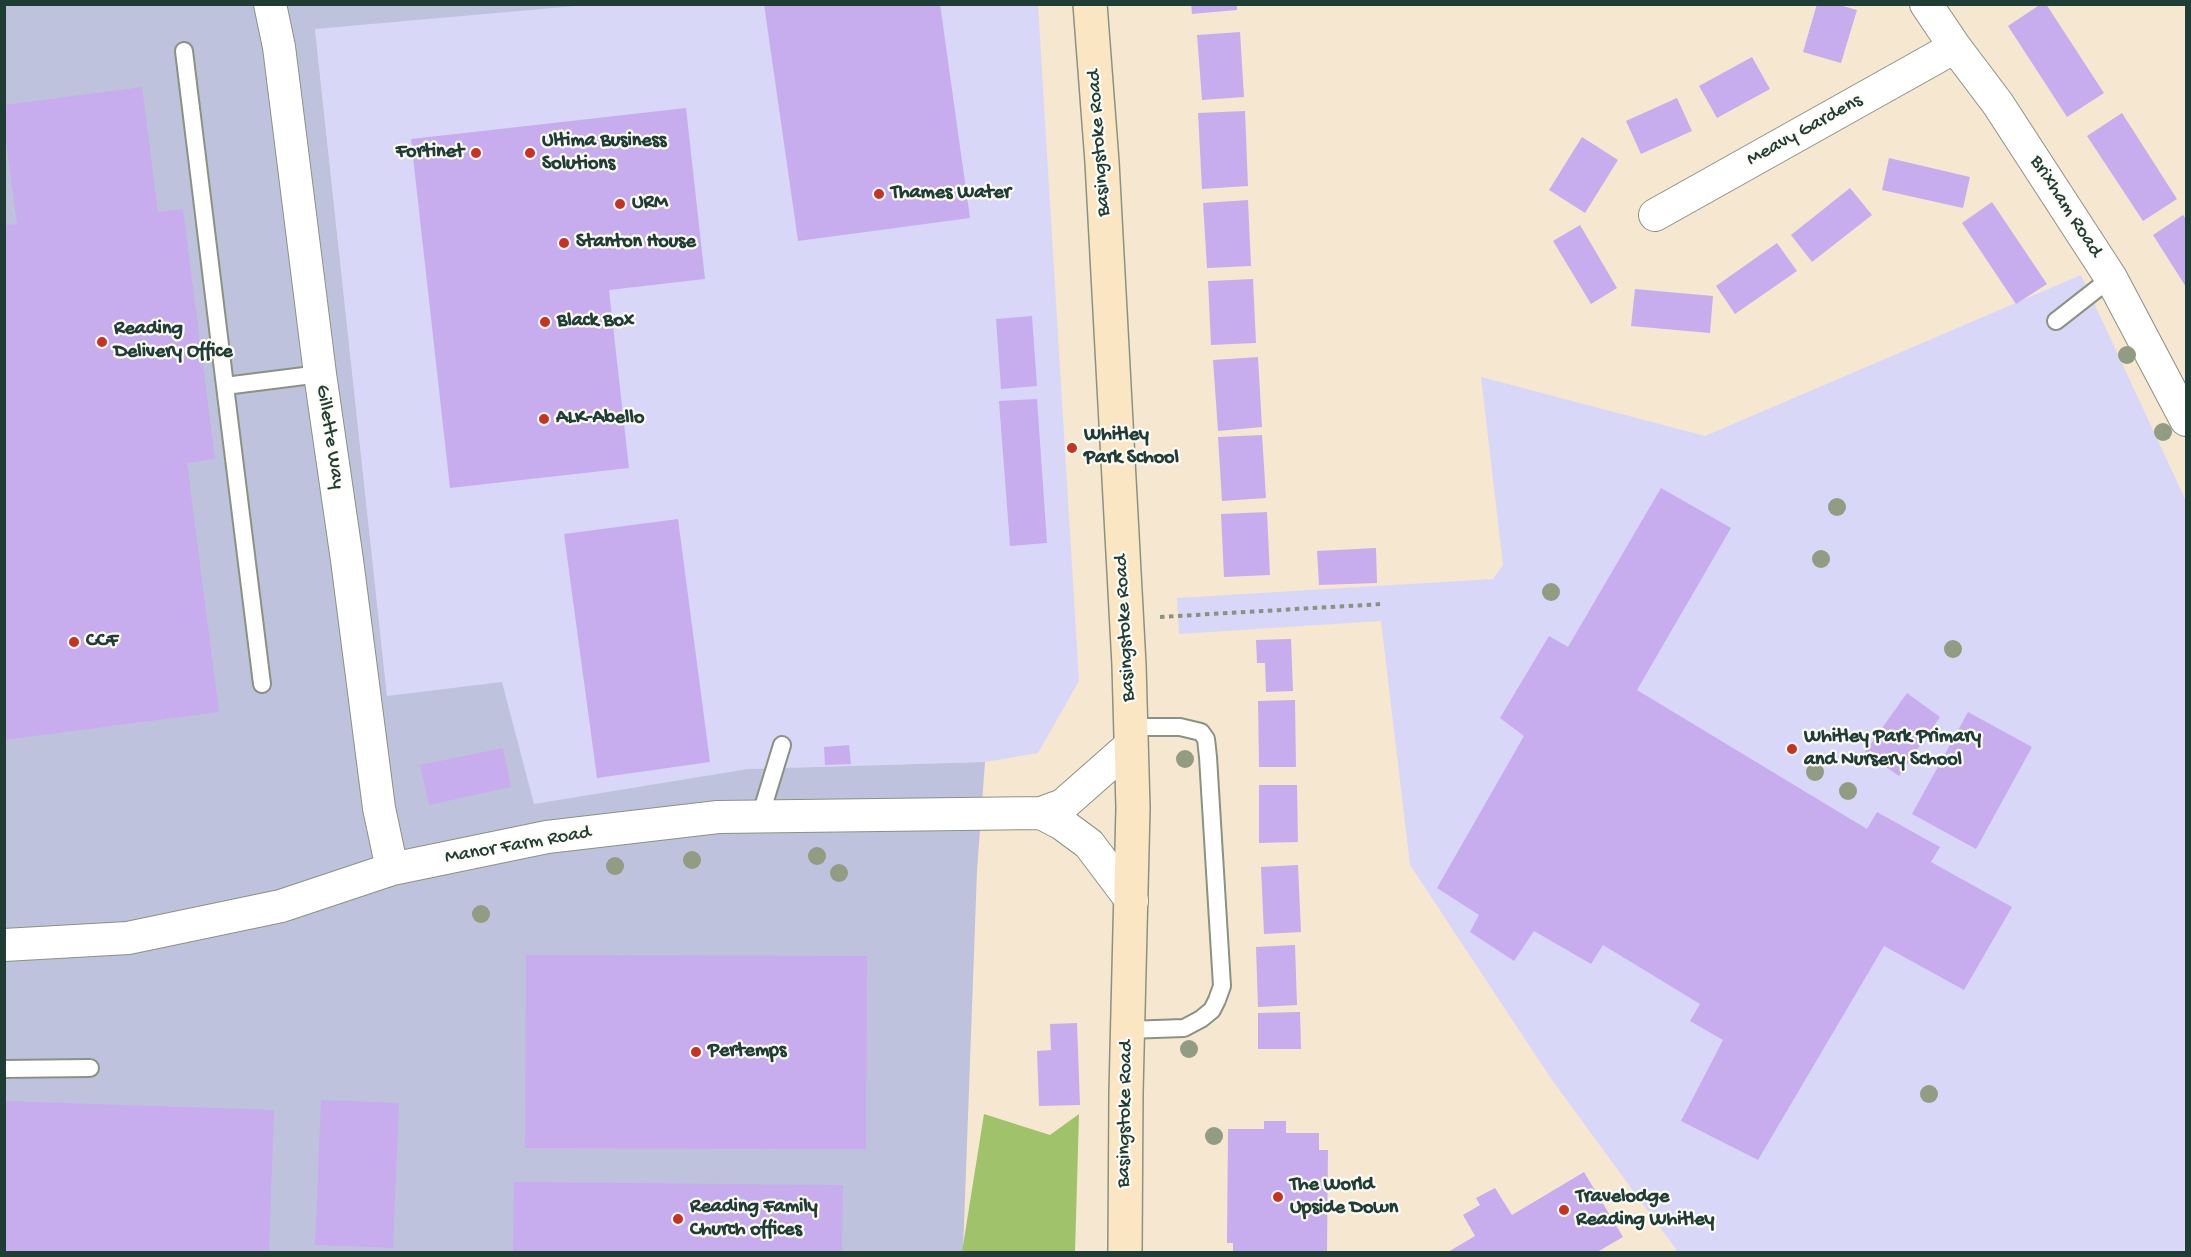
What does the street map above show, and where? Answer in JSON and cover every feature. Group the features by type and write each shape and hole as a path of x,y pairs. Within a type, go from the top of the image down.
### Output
{"main road":[{"name":"Basingstoke Road","path":"1090,4 1102,162 1131,736 1132,901 1127,1030 1125,1252"}],"street":[{"name":"Brixham Road","path":"1926,4 1998,104 2111,278 2187,420"},
{"name":"Gillette Way","path":"271,5 279,47 320,374 379,808 392,869"},
{"name":"Meavy Gardens","path":"1655,215 1955,47"},
{"name":"Manor Farm Road","path":"4,945 128,938 281,906 392,869 547,837 718,817 1041,813 1063,805 1131,736"},
{"path":"1041,813 1062,824 1089,844 1132,901"}],"lane":[{"path":"184,51 262,684"},
{"path":"2056,321 2111,278"},
{"path":"225,386 320,374"},
{"path":"1127,1030 1184,1028 1212,1010 1222,986 1206,739 1201,732 1180,727 1131,736"},
{"path":"760,817 782,745"},
{"path":"4,1069 90,1068"}],"path":[{"path":"1126,619 1382,604"}],"shaded area":[{"path":"587,4 1038,5 1079,681 1038,753 985,762 750,769 908,1252 387,696 315,28"},
{"path":"5,5 587,5 315,29 387,696 502,682 534,804 748,769 985,762 977,871 963,1252 5,1252"},
{"name":"Whitley Park Primary and Nursery School","path":"2081,275 2186,501 2186,1252 1678,1252 1552,1080 1410,865 1381,621 1179,634 1177,598 1493,579 1503,565 1481,377 1705,436"}],"green space":[{"path":"984,1114 1050,1135 1079,1114 1075,1252 962,1252"}],"building":[{"path":"764,4 940,4 970,218 798,241"},
{"path":"1191,4 1237,4 1237,10 1192,14"},
{"path":"1817,4 1836,4 1857,10 1841,63 1803,52"},
{"path":"2041,4 2046,4 2104,93 2067,117 2008,26"},
{"path":"1240,32 1244,97 1202,100 1197,35"},
{"path":"1752,57 1770,89 1717,118 1699,86"},
{"path":"142,87 158,212 183,209 215,459 187,463 219,712 4,740 4,225 17,224 4,128 4,105"},
{"path":"1677,98 1692,131 1641,154 1626,121"},
{"path":"686,108 705,279 609,290 629,468 450,488 411,139"},
{"path":"1245,111 1248,186 1202,189 1198,113"},
{"path":"2122,113 2177,199 2143,221 2087,136"},
{"path":"1582,137 1618,160 1585,213 1549,190"},
{"path":"1889,158 1970,177 1963,208 1882,190"},
{"path":"1850,188 1872,215 1812,262 1791,235"},
{"path":"1248,200 1251,266 1207,268 1203,203"},
{"path":"1992,202 2047,284 2016,304 1962,223"},
{"path":"2183,215 2186,219 2186,287 2153,235"},
{"path":"1580,225 1617,288 1591,304 1553,241"},
{"path":"1777,243 1797,271 1735,314 1716,286"},
{"path":"1253,279 1256,343 1211,345 1208,281"},
{"path":"1635,289 1713,296 1710,333 1631,326"},
{"path":"1032,316 1037,386 1001,389 996,319"},
{"path":"1258,357 1262,427 1218,431 1213,360"},
{"path":"1037,399 1047,543 1010,546 999,401"},
{"path":"1262,435 1266,498 1222,501 1218,437"},
{"path":"1661,488 1731,528 1637,690 1867,829 1877,812 1940,847 1931,862 2012,907 1964,990 1884,946 1758,1160 1681,1121 1723,1040 1690,1021 1700,1004 1603,945 1591,964 1534,931 1514,961 1470,932 1479,915 1437,888 1524,736 1500,718 1549,636 1568,647"},
{"path":"1267,512 1270,575 1224,577 1221,514"},
{"path":"678,519 710,762 597,778 564,534"},
{"path":"1376,548 1377,583 1319,585 1317,551"},
{"path":"1291,639 1293,691 1266,692 1265,663 1257,663 1256,640"},
{"path":"1907,693 1940,717 1899,776 1865,752"},
{"path":"1295,700 1296,767 1259,767 1258,701"},
{"path":"1968,712 2032,747 1976,849 1912,814"},
{"path":"849,745 851,764 825,765 824,747"},
{"path":"503,748 511,787 429,805 420,765"},
{"path":"1259,785 1297,785 1298,842 1259,843"},
{"path":"1298,865 1301,932 1264,934 1261,867"},
{"path":"1295,945 1297,1005 1258,1007 1256,947"},
{"name":"Pertemps","path":"526,955 867,956 866,1149 525,1148"},
{"path":"1300,1012 1301,1049 1258,1049 1258,1013"},
{"path":"1077,1023 1080,1105 1039,1106 1037,1051 1051,1050 1050,1024"},
{"path":"321,1100 399,1103 393,1248 315,1245"},
{"path":"4,1101 274,1110 269,1252 4,1252"},
{"name":"The World Upside Down","path":"1264,1121 1286,1121 1286,1133 1319,1133 1319,1150 1328,1150 1327,1252 1233,1252 1233,1243 1227,1243 1228,1129 1264,1129"},
{"name":"Travelodge Reading Whitley","path":"1584,1172 1623,1237 1597,1252 1448,1252 1475,1236 1463,1215 1480,1205 1476,1198 1495,1188 1512,1215"},
{"name":"Reading Family Church offices","path":"514,1182 843,1185 842,1252 513,1252"}],"place":[{"name":"Fortinet","path":"476,153"},
{"name":"Ultima Business Solutions","path":"530,153"},
{"name":"Thames Water","path":"879,194"},
{"name":"URM","path":"620,204"},
{"name":"Stanton House","path":"564,243"},
{"name":"Black Box","path":"545,322"},
{"name":"Reading Delivery Office","path":"102,342"},
{"name":"ALK-Abello","path":"544,419"},
{"name":"Whitley Park School","path":"1072,448"},
{"name":"CCF","path":"74,642"},
{"name":"Whitley Park Primary and Nursery School","path":"1792,749"},
{"name":"Pertemps","path":"696,1052"},
{"name":"The World Upside Down","path":"1278,1197"},
{"name":"Travelodge Reading Whitley","path":"1564,1210"},
{"name":"Reading Family Church offices","path":"678,1219"}]}
